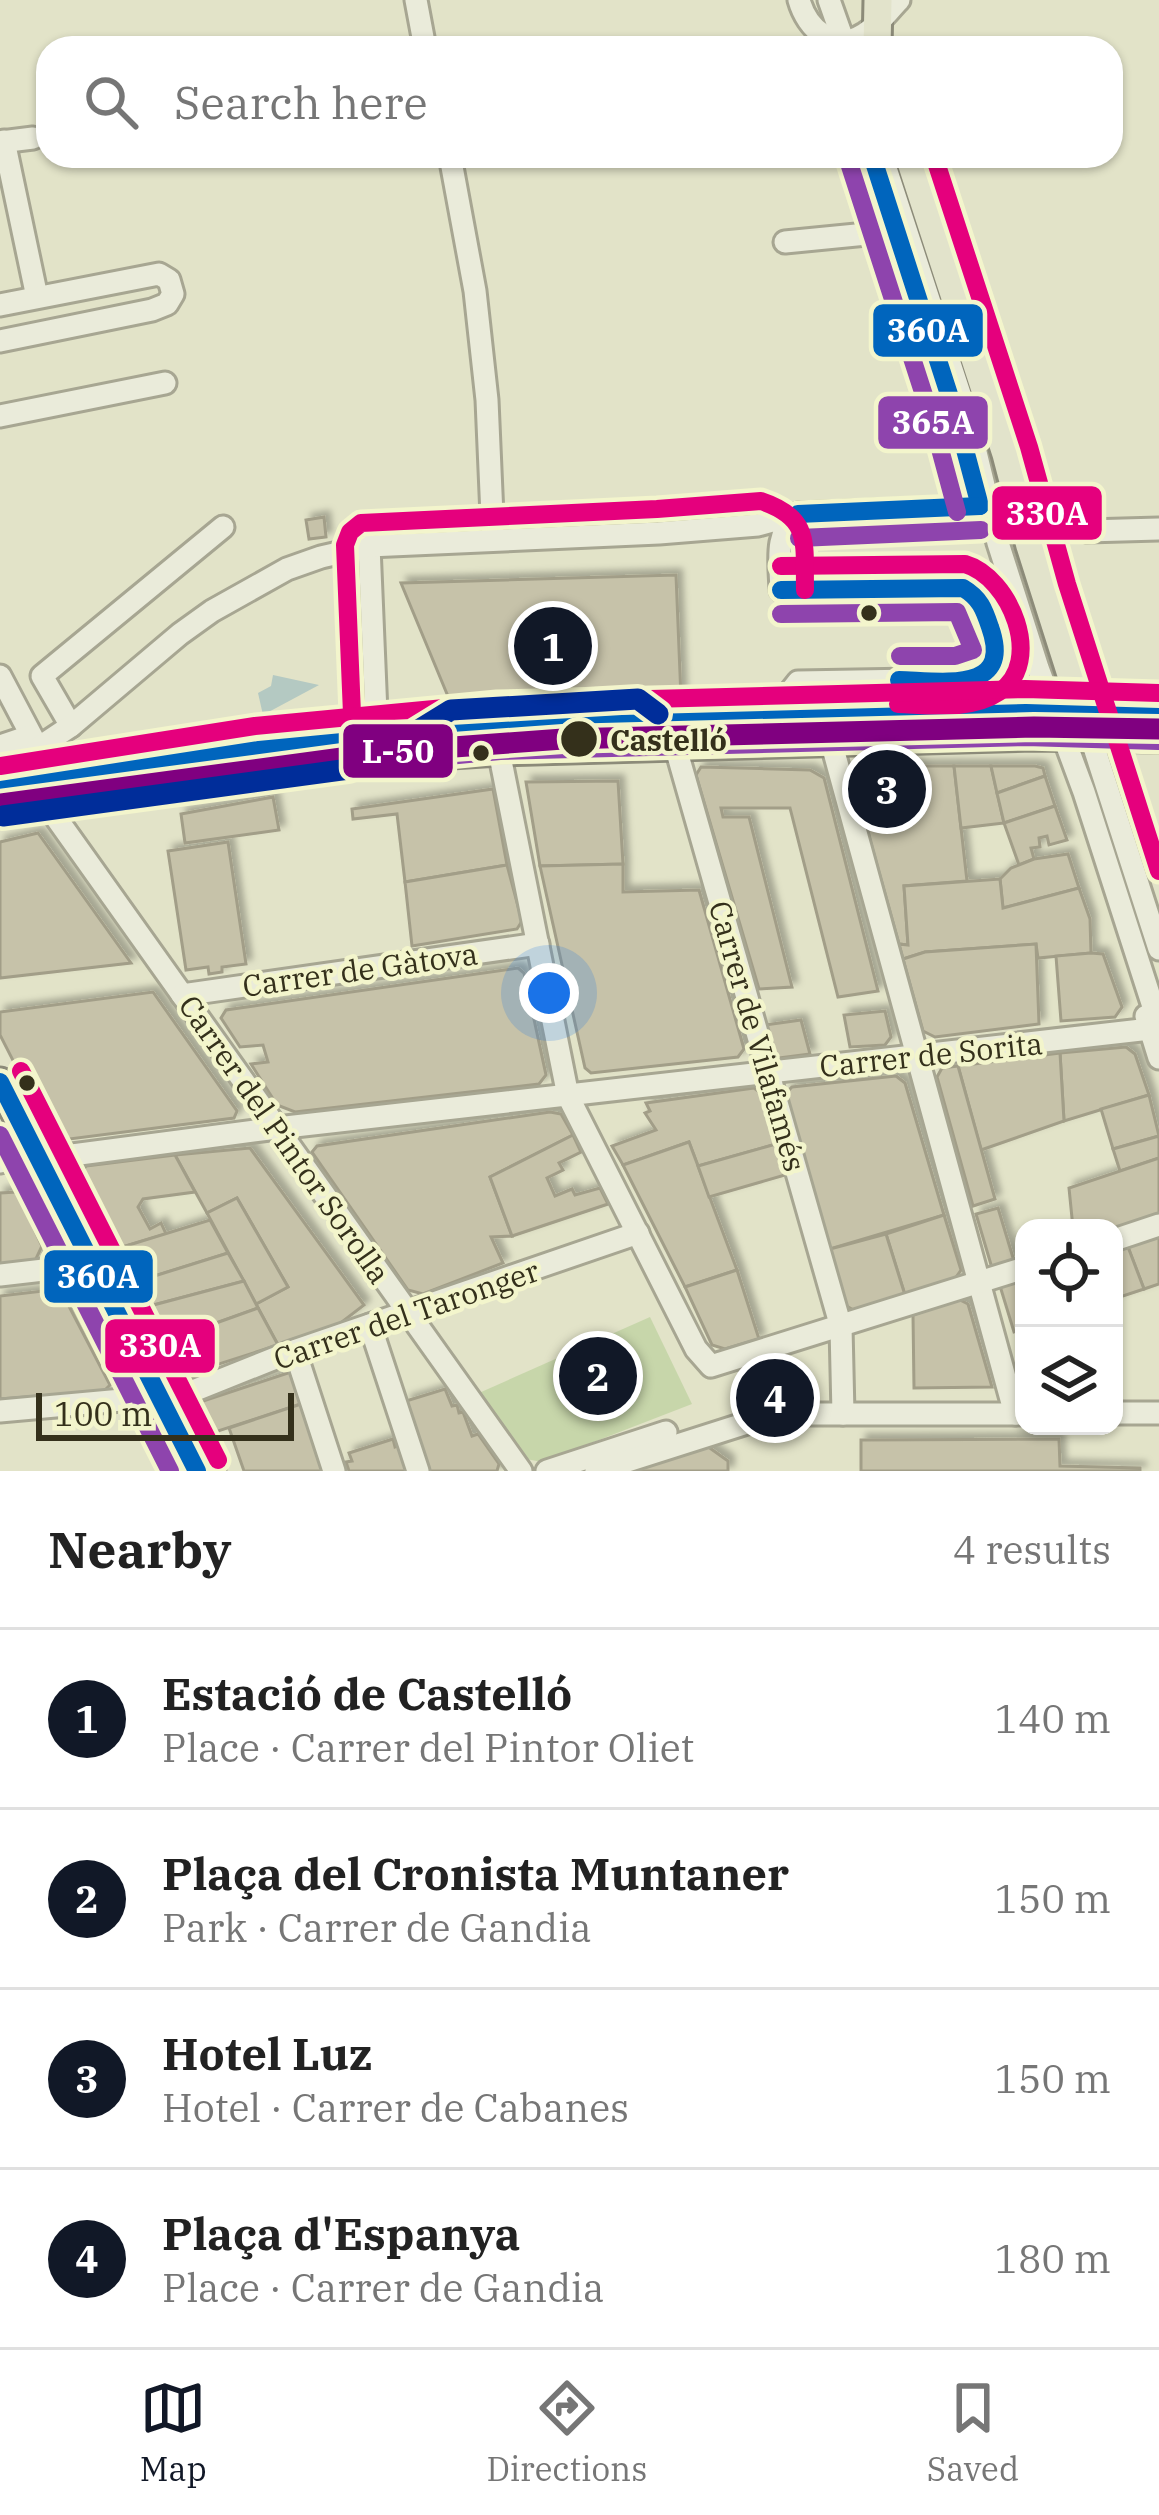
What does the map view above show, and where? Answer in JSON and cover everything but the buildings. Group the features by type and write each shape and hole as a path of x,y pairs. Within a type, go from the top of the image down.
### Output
{"main road":[{"path":"913,168 992,408 1003,510 1070,727"},
{"path":"367,745 499,751 831,741 1159,717"},
{"path":"0,790 52,794 240,776 367,745 499,727 768,720 1070,727 1159,738"},
{"path":"0,813 52,794"},
{"path":"0,1082 197,1471"}],"street":[{"path":"416,0 423,36"},
{"path":"799,0 810,26 851,36"},
{"path":"829,0 854,36"},
{"path":"840,0 855,36"},
{"path":"856,36 899,0"},
{"path":"33,139 2,142 37,297"},
{"path":"453,168 475,291 487,400 493,538"},
{"path":"876,168 961,432 1003,510"},
{"path":"886,168 967,416 1003,510"},
{"path":"896,168 1003,510 998,543 1159,949"},
{"path":"785,242 897,231"},
{"path":"0,304 159,274 169,280 173,295 152,310 0,341"},
{"path":"0,416 165,383"},
{"path":"0,746 34,742 71,726 212,611 286,569 357,548 659,533 758,525 798,514 1003,510 1087,531 1159,529"},
{"path":"768,720 798,682 971,679 986,674 998,651 983,604 963,588 781,590 780,540 788,522 798,514"},
{"path":"758,525 780,540"},
{"path":"71,726 42,676 223,527"},
{"path":"357,548 367,745"},
{"name":"Carrer del Pintor Sorolla","path":"0,676 34,742 36,769 52,794 57,819 521,1471"},
{"path":"1070,727 1159,995"},
{"path":"1070,727 1159,1058"},
{"path":"831,741 1015,1398"},
{"path":"0,778 34,742"},
{"name":"Carrer de Vilafamés","path":"676,745 841,1327 843,1414"},
{"path":"499,751 568,1096 696,1349 711,1366 1015,1271"},
{"name":"Carrer de Gàtova","path":"182,994 538,944"},
{"name":"Carrer de Sorita","path":"0,1162 1154,1027"},
{"path":"36,1155 38,1186 181,1471"},
{"path":"36,1155 63,1178 214,1471"},
{"path":"1123,1237 1159,1226"},
{"name":"Carrer del Taronger","path":"179,1403 193,1391 295,1351 638,1233"},
{"path":"0,1275 78,1266"},
{"path":"370,1325 418,1471"},
{"path":"295,1351 334,1471"},
{"path":"0,1411 144,1398"},
{"path":"1123,1413 1159,1413"},
{"path":"548,1471 776,1414 1015,1414"},
{"path":"596,1471 669,1440"}],"green space":[{"path":"650,1317 692,1404 542,1462 526,1459 479,1393"}],"water":[{"path":"273,675 319,685 263,715 258,693 271,686"}],"transit line":[{"name":"365A","path":"851,168 957,512"},
{"name":"360A","path":"876,168 980,506"},
{"name":"330A","path":"938,168 1159,871"},
{"name":"330A","path":"353,738 345,545 350,532 361,523 761,501 789,516 802,535 805,590"},
{"name":"360A","path":"798,514 980,506"},
{"name":"365A","path":"799,538 981,530"},
{"name":"330A","path":"781,566 965,564 996,585 1008,602 1020,642 1013,678 999,692 976,702 898,704"},
{"name":"360A","path":"781,590 963,588 974,596 990,627 995,649 992,664 970,679 899,680"},
{"name":"365A","path":"781,614 957,612 973,650 955,656 900,656"},
{"name":"330A","path":"0,766 255,726 497,703 1025,689 1159,693"},
{"path":"367,757 378,736 412,734 451,710 638,699 658,714"},
{"name":"360A","path":"0,790 259,750 499,727 1026,713 1159,717"},
{"name":"L-50","path":"0,804 386,752 563,739 1034,727 1159,729"},
{"name":"365A","path":"4,814 262,774 500,751 1026,737 1158,741"},
{"path":"3,816 349,769"},
{"name":"330A","path":"21,1071 218,1460"},
{"name":"360A","path":"0,1082 197,1471"},
{"name":"365A","path":"0,1135 170,1471"}],"place":[{"name":"Estació de Castelló","path":"553,646"},
{"name":"Castelló","path":"579,739"},
{"name":"Hotel Luz","path":"887,789"},
{"name":"Plaça del Cronista Muntaner","path":"598,1376"},
{"name":"Plaça d'Espanya","path":"775,1398"}]}
